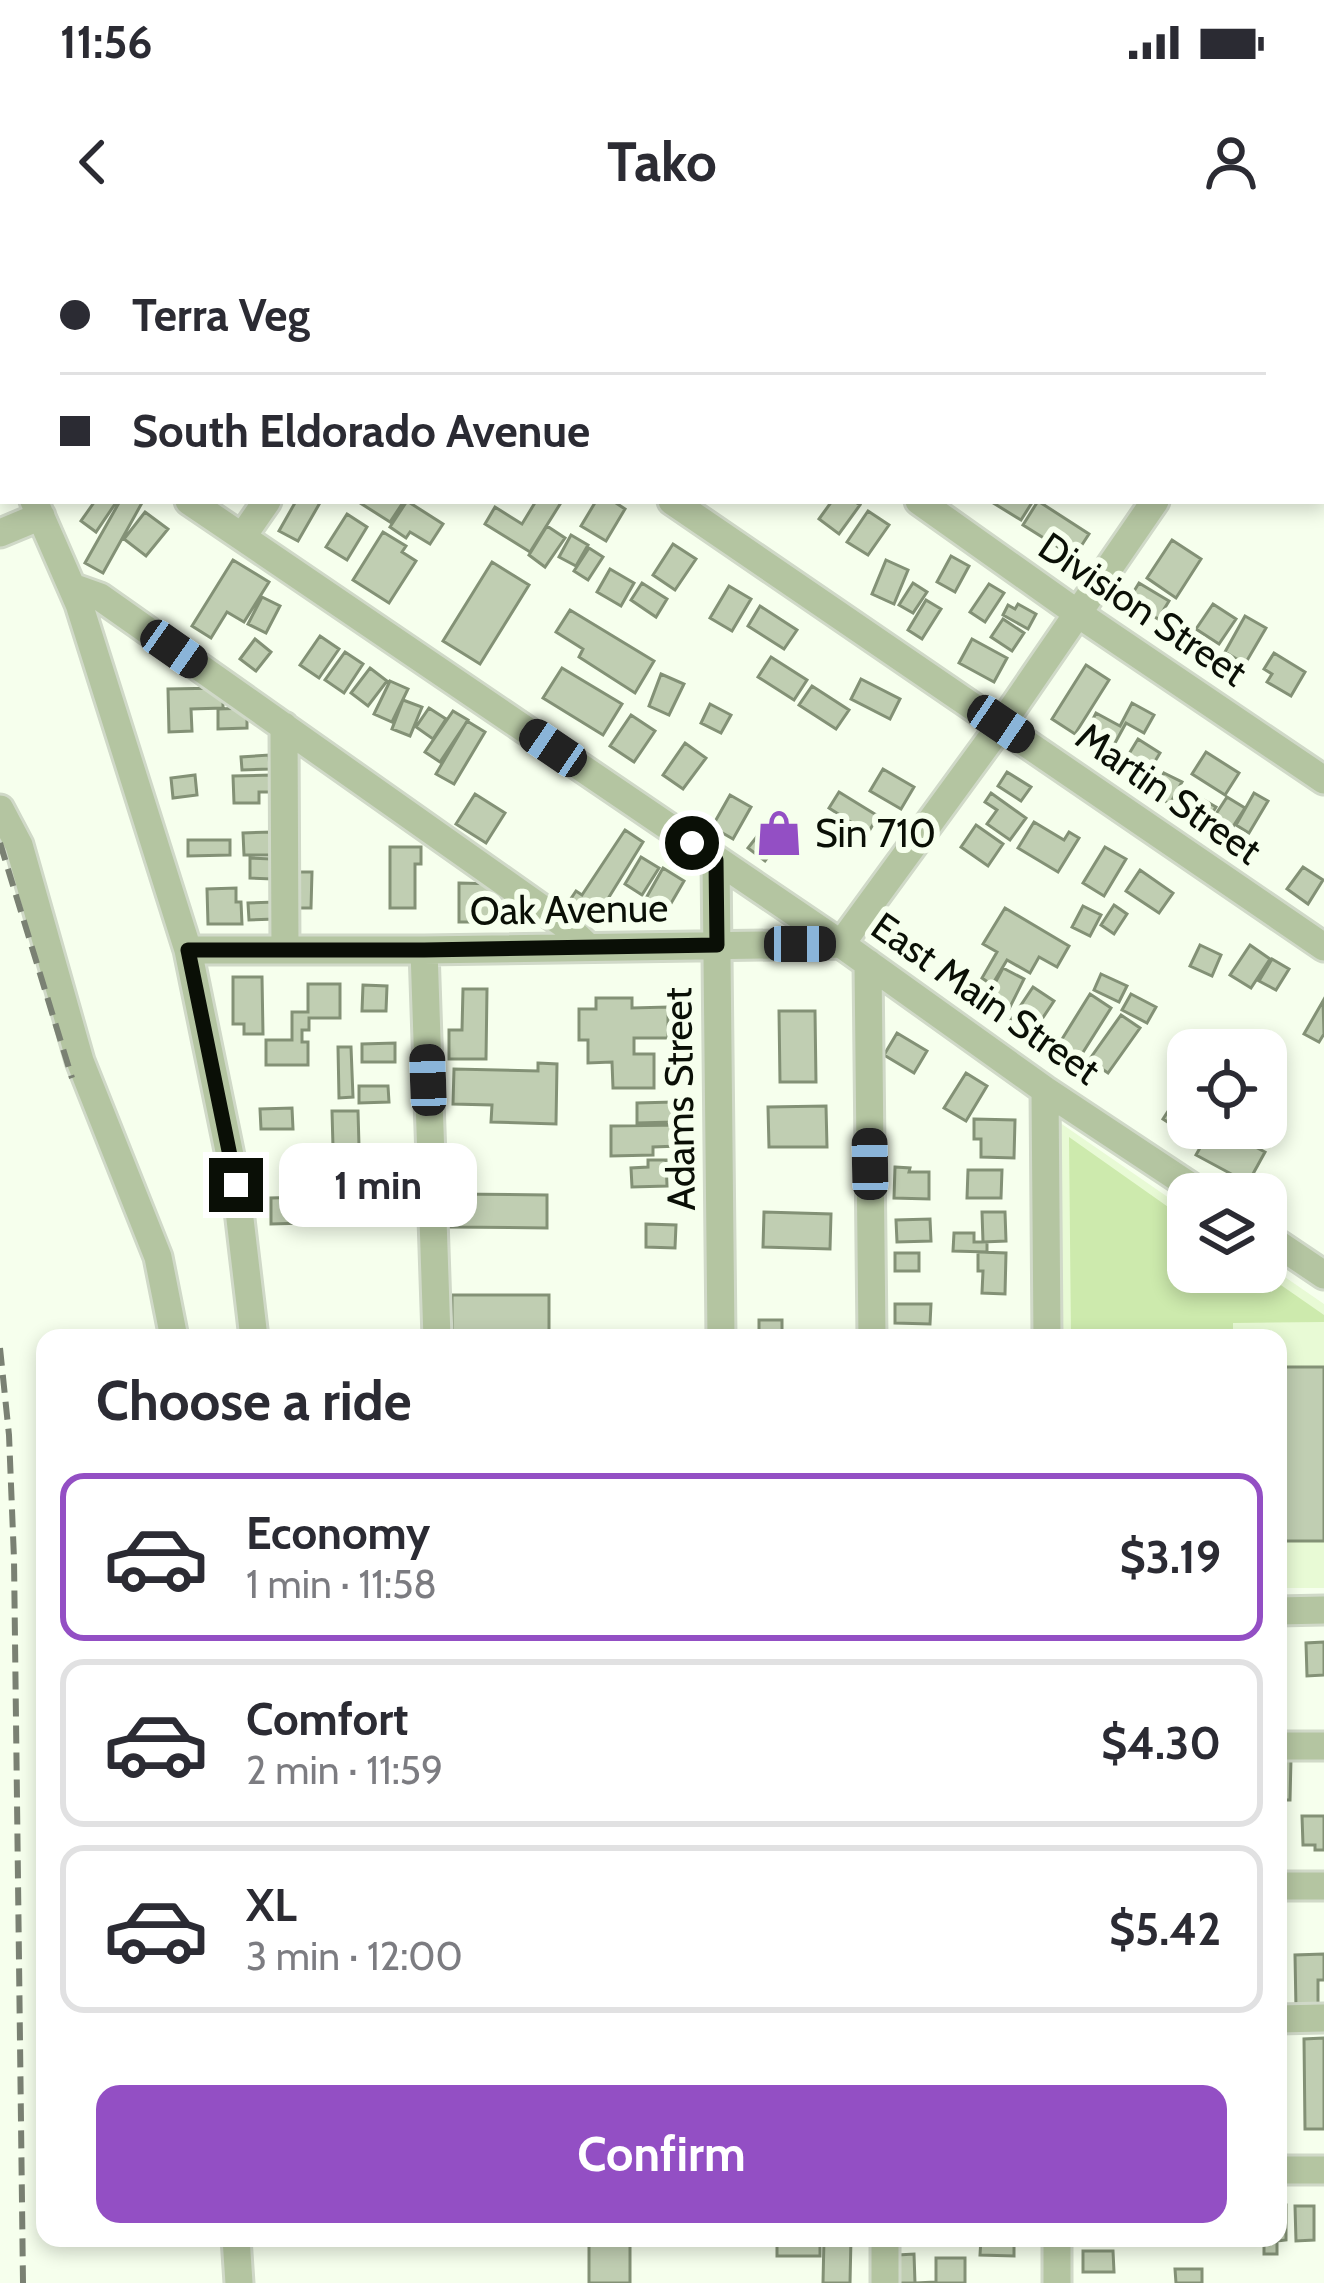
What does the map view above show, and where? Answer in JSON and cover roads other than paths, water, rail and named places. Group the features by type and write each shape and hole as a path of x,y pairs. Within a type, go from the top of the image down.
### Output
{"street":[{"name":"East Main Street","path":"193,504 1170,1173"},
{"path":"242,537 265,504"},
{"name":"Martin Street","path":"676,504 1324,946"},
{"name":"Division Street","path":"923,504 1324,780"},
{"path":"841,944 1153,504"},
{"path":"0,533 37,508 72,587 188,950 236,1185 253,1329"},
{"path":"72,587 100,597 565,925 588,947"},
{"path":"284,727 285,950"},
{"path":"0,809 19,845 80,1061 158,1257 172,1329"},
{"name":"Adams Street","path":"716,860 721,1329"},
{"name":"Oak Avenue","path":"188,950 841,944"},
{"path":"424,950 437,1329"},
{"path":"868,963 872,1329"},
{"path":"1045,1090 1047,1329"},
{"path":"1287,1250 1324,1275"},
{"path":"1287,1611 1324,1610"},
{"path":"1287,1746 1324,1746"},
{"path":"1287,1886 1324,1886"},
{"path":"1287,2019 1324,2018"},
{"path":"1287,2170 1324,2170"},
{"path":"236,2247 238,2283"},
{"path":"885,2247 885,2283"},
{"path":"1057,2247 1057,2283"}],"railway":[{"path":"0,843 72,1078"},
{"path":"0,1348 14,1559 23,2283"}],"place":[{"name":"Sin 710","path":"779,833"}]}
